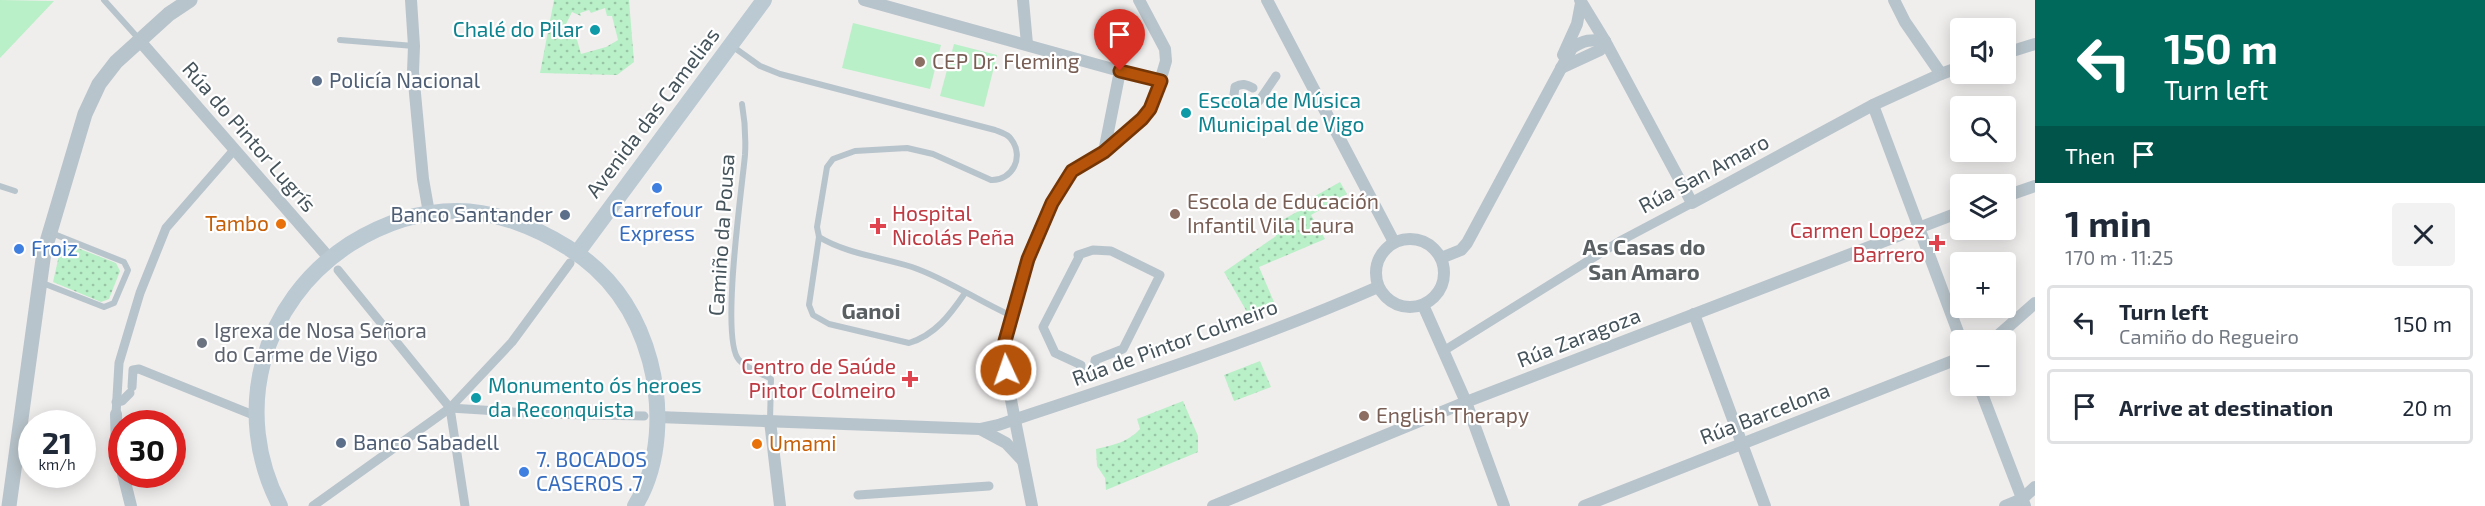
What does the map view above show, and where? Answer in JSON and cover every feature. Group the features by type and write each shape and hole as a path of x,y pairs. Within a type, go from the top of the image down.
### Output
{"main road":[{"name":"Avenida das Camelias","path":"574,258 764,0"},
{"path":"280,506 264,471 256,416 258,382 263,360 278,323 293,298 364,235 384,226 429,213 458,211 505,218 548,235 617,290 639,327 653,374 651,416 653,455 648,475 635,506"}],"street":[{"path":"9,506 39,282 49,231 85,114 99,84 116,62 169,14 190,0"},
{"path":"411,0 414,46 412,72 423,179 429,213"},
{"path":"864,0 1161,81"},
{"path":"1023,0 1027,44"},
{"path":"1032,506 1014,420 1004,351 1028,259 1052,203 1072,171 1104,152 1129,132 1150,109 1161,81 1166,61 1165,49 1139,0"},
{"path":"1267,0 1394,242"},
{"path":"1894,0 1905,22 1941,74"},
{"path":"1441,258 1461,250 1467,243 1561,68 1564,48 1577,24 1580,2"},
{"path":"1580,2 1605,41 1692,203"},
{"name":"Rúa do Pintor Lugrís","path":"139,40 334,264 450,408"},
{"path":"1561,68 1592,55 1600,50 1605,41"},
{"path":"2016,50 2035,44"},
{"path":"1104,152 1120,71"},
{"name":"Rúa San Amaro","path":"1445,350 1620,241 1873,105 1950,71"},
{"path":"1233,102 1235,87 1248,84 1254,91 1276,76"},
{"path":"1873,105 1957,330"},
{"path":"116,408 119,363 123,347 140,293 166,228 234,150"},
{"path":"2016,193 2035,186"},
{"name":"Rúa Zaragoza","path":"1213,506 1239,501 1466,402 1950,216"},
{"path":"1402,239 1421,240 1436,250 1441,258 1444,280 1440,290 1423,305 1402,306 1392,302 1378,287 1376,266 1379,257 1394,242 1402,239"},
{"path":"1093,250 1111,251 1160,275 1123,349 1095,360 1094,372 1079,378 1081,365 1054,353 1043,327 1078,255 1093,250"},
{"name":"Avenida das Camelias","path":"313,506 450,408 512,342 574,258"},
{"name":"Rúa de Pintor Colmeiro","path":"450,408 543,414 980,429 1014,420 1212,352 1378,287"},
{"path":"2004,330 2035,303"},
{"path":"1423,305 1445,350 1466,402 1504,506"},
{"path":"1694,314 1765,506"},
{"name":"Rúa Barcelona","path":"1584,506 1950,362"},
{"path":"116,408 131,390 134,370 139,369 256,416"},
{"path":"1983,396 2023,502"},
{"path":"450,408 465,506"},
{"path":"770,421 780,506"},
{"path":"980,429 1006,443 1023,461"},
{"path":"858,495 989,486"},
{"path":"2005,506 2023,502 2035,487"},
{"path":"126,488 131,506"}],"lane":[{"path":"104,0 139,40"},
{"path":"340,40 414,46"},
{"path":"731,46 760,66 780,74 995,130 1010,137 1017,149 1011,174 1001,181 991,180 933,154 907,148 855,151 833,159 827,167 822,187 817,227 819,237 809,305 813,315 829,324 909,343 921,340 939,327 965,293"},
{"name":"Camiño da Pousa","path":"742,104 745,153 731,291 733,347 738,360 771,379 770,421"},
{"path":"0,186 15,191"},
{"path":"39,282 104,307 114,303 128,270 123,262 49,231"},
{"path":"819,237 833,245 911,267 940,278 1012,316"}],"green space":[{"path":"0,0 54,1 0,58"},
{"path":"554,0 629,0 634,62 617,75 540,73","holes":["605,8 607,16 612,16 618,40 606,47 581,54 574,29 566,24 572,12 581,16 580,13 589,10 591,13"]},
{"path":"853,23 941,45 930,89 842,68"},
{"path":"954,44 997,55 984,107 940,96"},
{"path":"1340,182 1347,194 1311,215 1325,239 1259,267 1274,302 1247,312 1224,272 1276,236 1271,226 1310,205 1308,200"},
{"path":"62,242 116,263 120,271 109,299 101,302 53,282"},
{"path":"1260,361 1271,387 1234,401 1224,375"},
{"path":"1183,401 1198,436 1198,452 1106,490 1105,478 1097,466 1096,449 1126,440 1140,429 1137,419"}],"place":[{"name":"Chalé do Pilar","path":"595,30"},
{"name":"CEP Dr. Fleming","path":"920,62"},
{"name":"Policía Nacional","path":"317,81"},
{"name":"Escola de Música Municipal de Vigo","path":"1186,113"},
{"name":"Carrefour Express","path":"657,188"},
{"name":"Escola de Educación Infantil Vila Laura","path":"1175,214"},
{"name":"Banco Santander","path":"565,215"},
{"name":"Tambo","path":"281,224"},
{"name":"Hospital Nicolás Peña","path":"878,226"},
{"name":"Carmen Lopez Barrero","path":"1937,243"},
{"name":"Froiz","path":"19,249"},
{"name":"Igrexa de Nosa Señora do Carme de Vigo","path":"202,343"},
{"name":"Centro de Saúde Pintor Colmeiro","path":"910,379"},
{"name":"Monumento ós heroes da Reconquista","path":"476,398"},
{"name":"English Therapy","path":"1364,416"},
{"name":"Banco Sabadell","path":"341,443"},
{"name":"Umami","path":"757,444"},
{"name":"7. BOCADOS CASEROS .7","path":"524,472"}],"district":[{"name":"As Casas do San Amaro","path":"1644,260"},
{"name":"Ganoi","path":"871,311"}],"route":[{"path":"1006,370 1005,341 1028,259 1052,203 1072,171 1104,152 1142,119 1150,109 1161,81 1120,71"}]}
